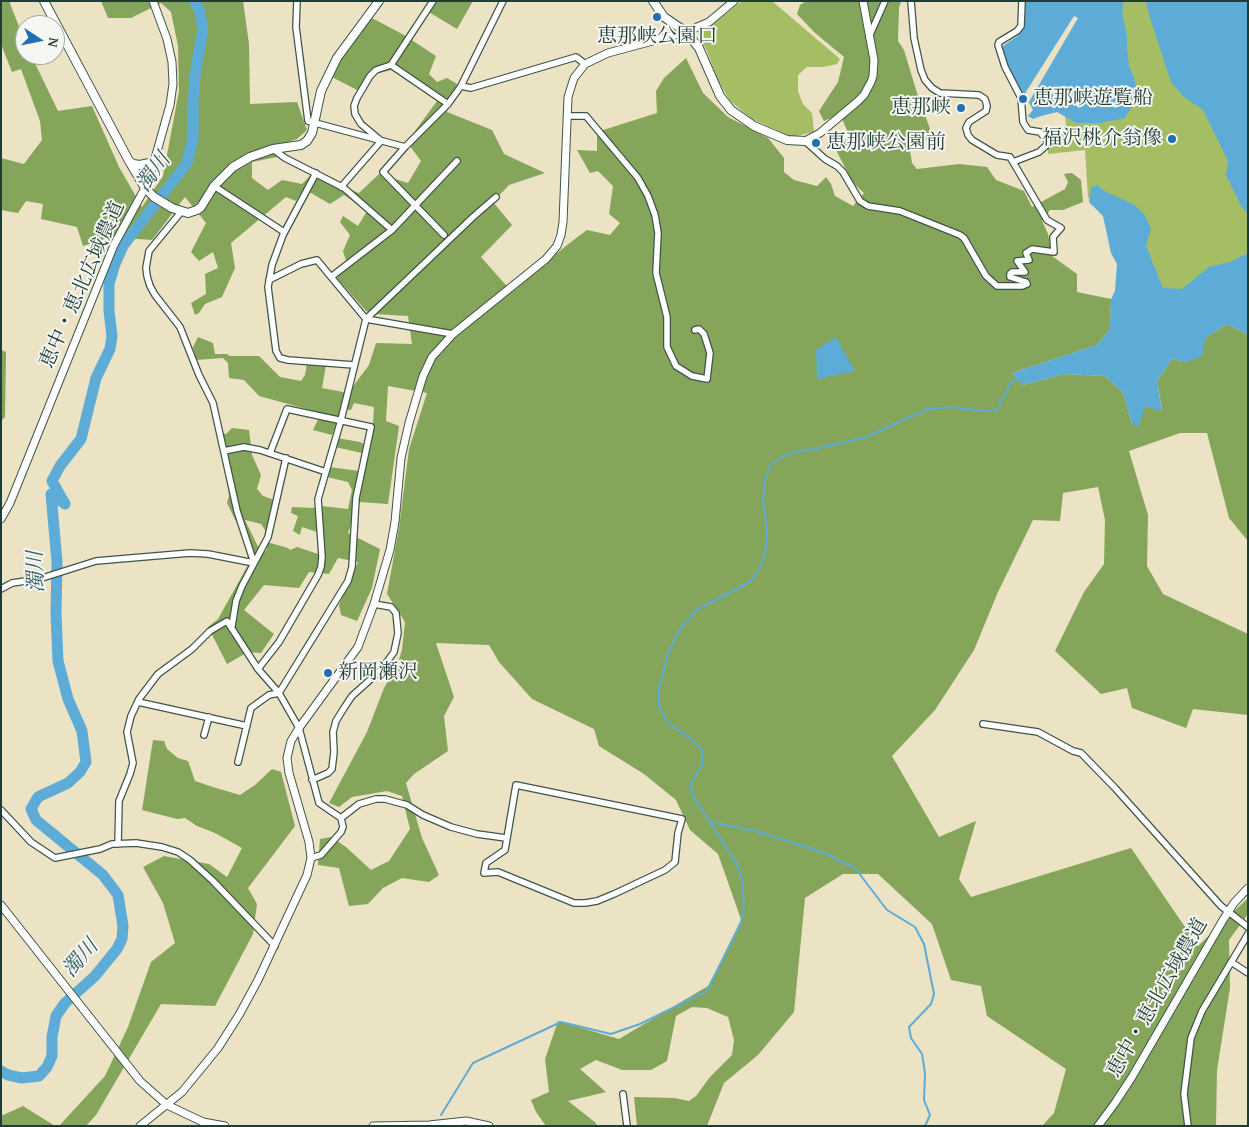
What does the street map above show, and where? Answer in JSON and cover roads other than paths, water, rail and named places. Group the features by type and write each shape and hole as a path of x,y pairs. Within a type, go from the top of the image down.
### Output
{"main road":[{"path":"44,1 144,188 154,197 172,208 188,213 197,210 214,186 233,167 250,157 307,141 315,123 321,90 337,58 379,1"},
{"path":"653,1 664,17 686,32 699,48 720,96 731,110 754,126 787,140 806,141"},
{"path":"128,161 140,165 154,162"}],"street":[{"name":"恵中・恵北広域農道","path":"1,519 10,502 114,245 144,188 154,162 170,105 173,84 172,62 167,39 153,1"},
{"path":"296,1 296,27 308,121 405,147"},
{"path":"381,141 361,124 355,114 354,106 370,76 376,70 391,65 433,1"},
{"path":"444,235 383,172 448,104 461,86 503,1"},
{"path":"140,1126 182,1092 218,1048 239,1015 275,946 307,875 311,858 309,842 289,773 287,758 291,741 358,647 374,604 390,550 395,522 401,458 409,423 423,376 432,356 453,334 546,259 557,246 561,235 562,222 568,97 574,78 585,64 608,53 686,32 715,18 734,1"},
{"path":"863,1 874,68 871,82 864,95 826,128 806,141 825,159 843,172 860,201 868,206 900,211 964,238 986,276 997,286 1027,284 1010,277 1012,272 1025,272 1017,261 1029,260 1026,254 1032,249 1054,252 1053,236 1061,228 1047,220 1010,157 997,155 972,140 968,135 966,128 970,122 986,111 985,99 979,95 940,92 932,88 925,80 914,38 911,1"},
{"path":"869,37 885,1"},
{"path":"1013,162 1039,152 1050,143 1040,132 1028,130 1023,122 1021,98 1005,67 998,45 999,42 1017,31 1021,26 1022,1"},
{"path":"461,86 471,88 576,58 585,64"},
{"path":"391,65 448,104"},
{"path":"567,116 586,116 638,178 648,196 655,215 658,233 656,273 667,317 667,347 676,366 692,376 707,379 710,353 702,331 695,330"},
{"path":"341,187 381,141"},
{"path":"273,149 285,158 341,187 392,230"},
{"path":"332,277 392,230 457,161"},
{"path":"316,173 284,232 272,265 268,288 276,351 280,358 354,364"},
{"path":"214,186 284,232"},
{"path":"258,669 279,642 318,576 321,567 318,499 341,420 366,319 472,217 496,197"},
{"path":"181,212 149,252 146,268 147,276 155,295 180,327 199,375 213,403 237,511 254,563"},
{"path":"269,280 300,264 318,260 366,319 453,334"},
{"path":"238,762 251,708 269,695 279,692 348,580 352,567 356,498 371,427 287,410 270,453"},
{"path":"224,450 244,447 270,453 326,472"},
{"path":"232,626 236,601 268,536 286,458"},
{"path":"1,589 12,583 39,579 96,561 190,553 208,554 254,563"},
{"path":"312,780 328,773 332,769 334,752 333,732 336,721 344,708 352,696 381,670 394,652 398,633 396,613 391,607 374,604"},
{"path":"118,844 119,801 133,763 127,732 131,716 138,702 158,674 192,649 210,631 227,621 258,669 279,692 299,728 319,803 341,818 343,827 336,839 321,854 311,858"},
{"path":"138,702 247,726"},
{"path":"204,736 209,718"},
{"path":"983,724 1038,732 1073,751 1082,753 1210,894 1228,912 1248,927"},
{"path":"516,786 682,819 678,833 675,862 666,870 598,901 585,903 574,903 498,872 484,873 486,863 505,850 506,838 516,786"},
{"path":"341,818 359,804 376,799 385,799 407,805 423,815 451,827 477,834 506,838"},
{"path":"1,810 31,842 46,854 55,858 100,849 112,844 136,843 162,847 178,852 214,881 275,946"},
{"name":"恵中・恵北広域農道","path":"1098,1126 1132,1077 1228,912 1248,888"},
{"path":"1,905 140,1081 167,1105 203,1122 225,1126"},
{"path":"1188,1126 1184,1094 1191,1038 1202,1012 1248,934"},
{"path":"1231,962 1248,973"},
{"path":"623,1094 627,1126"},
{"path":"373,1126 429,1125 466,1121 489,1126"}],"water":[{"path":"1021,1 1124,1 1122,12 1127,36 1129,66 1134,77 1137,92 1133,105 1125,118 1100,123 1076,123 1057,112 1033,119 1028,116 1033,110 1015,82 1000,48 1019,35 1022,26"},
{"path":"1146,1 1248,1 1248,214 1241,206 1226,175 1228,161 1203,110 1183,96 1171,82"},
{"path":"1098,185 1104,191 1133,204 1144,214 1151,228 1146,246 1163,288 1182,289 1209,267 1230,262 1248,253 1248,335 1227,324 1206,337 1202,356 1188,362 1172,359 1157,381 1162,411 1145,406 1139,426 1132,424 1123,393 1105,376 1064,374 1023,385 1012,373 1097,345 1110,329 1111,299 1115,291 1117,264 1111,253 1103,216 1089,202 1091,187"},
{"path":"836,337 855,371 817,379 816,350"}],"waterway":[{"name":"濁川","path":"1,1071 8,1075 22,1078 39,1076 47,1067 52,1056 52,1037 56,1016 65,1003 95,976 117,949 122,939 123,926 118,895 103,875 36,820 31,809 38,797 68,783 80,772 86,762 82,731 68,699 58,661 56,613 57,562 51,494 65,504 52,481 60,466 81,439 96,378 110,349 112,336 109,311 109,284 115,264 123,246 187,163 193,138 195,75 203,28 199,9 194,1"},
{"path":"441,1115 473,1063 561,1022 611,1034 640,1024 705,992 709,987 741,922 744,907 742,879 737,864 694,798 690,786 702,765 702,751 695,742 668,723 659,707 659,689 667,656 679,630 698,609 748,583 759,570 765,555 767,534 763,501 765,480 771,464 788,454 866,437 928,409 951,407 983,411 997,410 1011,382 1019,379"},
{"path":"711,822 755,831 822,852 855,868 887,910 915,927 924,944 934,994 931,1004 909,1027 911,1038 922,1054 925,1073 924,1100 930,1115 925,1126"}],"place":[{"name":"恵那峡公園口","path":"657,17"},
{"name":"恵那峡遊覧船","path":"1023,99"},
{"name":"恵那峡","path":"961,108"},
{"name":"福沢桃介翁像","path":"1172,139"},
{"name":"恵那峡公園前","path":"816,143"},
{"name":"新岡瀬沢","path":"328,673"}]}
